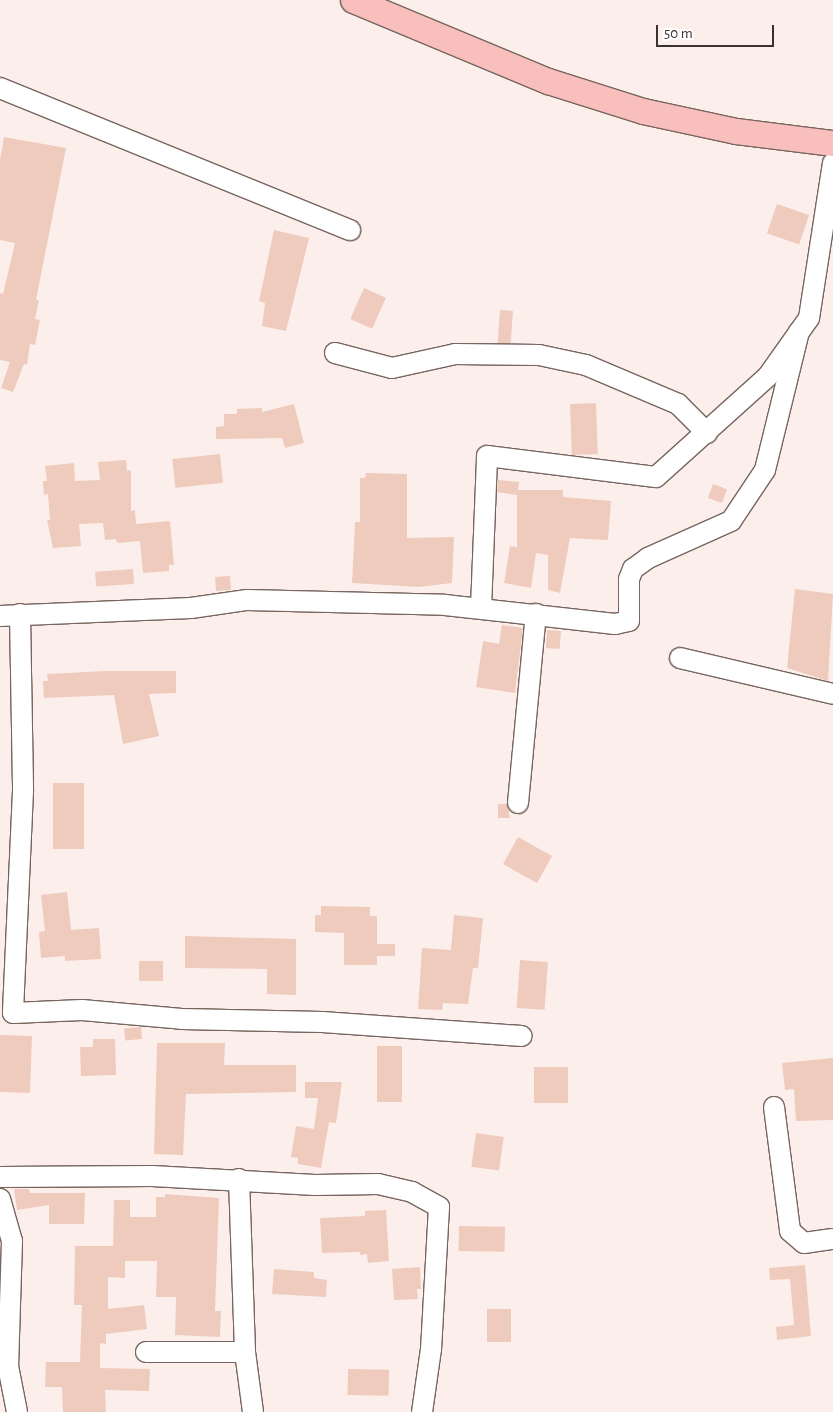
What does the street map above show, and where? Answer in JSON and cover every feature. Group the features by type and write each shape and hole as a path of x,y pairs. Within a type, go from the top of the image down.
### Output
{"main road":[{"path":"353,0 548,80 643,110 736,131 833,143"}],"street":[{"path":"0,88 350,230"},
{"path":"481,608 487,456 656,477 687,447 707,433 768,376 808,318 833,163"},
{"path":"0,616 191,608 247,600 306,604 384,602 481,608 615,624 629,621 629,579 633,569 648,558 731,521 765,470 799,332"},
{"path":"335,352 392,368 455,354 539,355 586,365 678,404 707,433"},
{"path":"20,614 23,791 7,1016 82,1010 182,1019 322,1022 522,1036"},
{"path":"518,803 536,614"},
{"path":"680,658 833,694"},
{"path":"774,1107 790,1230 804,1243 833,1239"},
{"path":"0,1177 152,1176 239,1179 315,1185 378,1184 412,1192 439,1207 431,1349 422,1412"},
{"path":"239,1179 245,1352 253,1412"},
{"path":"0,1199 12,1241 8,1366 17,1412"},
{"path":"146,1352 245,1352"}],"building":[{"path":"4,137 66,148 36,300 39,300 35,319 40,320 35,345 30,344 27,365 24,364 13,392 1,388 10,362 0,360 0,293 3,294 15,243 0,240 0,160"},
{"path":"777,204 809,215 799,244 767,233"},
{"path":"274,230 309,238 286,331 262,326 265,303 259,301"},
{"path":"364,288 386,298 372,329 350,319"},
{"path":"500,310 513,311 511,344 498,343"},
{"path":"596,403 598,454 572,455 570,404"},
{"path":"294,404 304,443 285,448 282,438 216,439 216,427 224,426 224,414 237,414 237,409 262,408 262,412"},
{"path":"220,454 223,483 175,488 172,459"},
{"path":"126,460 127,471 131,470 131,511 135,510 136,524 170,521 174,565 169,565 169,571 143,573 140,541 117,543 116,539 105,540 103,523 79,524 81,546 53,548 47,520 50,520 48,494 44,495 43,481 47,481 45,466 74,463 75,481 100,480 98,462"},
{"path":"366,473 407,474 407,538 454,537 452,583 419,587 352,583 355,522 360,522 360,478 365,478"},
{"path":"498,480 519,482 518,490 563,490 563,497 611,501 608,540 570,538 560,593 548,590 548,555 536,553 531,588 504,583 510,546 517,547 517,495 497,492"},
{"path":"713,484 727,489 722,503 708,498"},
{"path":"133,569 134,584 96,587 95,572"},
{"path":"230,576 231,590 216,591 215,577"},
{"path":"795,589 833,594 828,681 787,668"},
{"path":"502,625 523,628 515,693 476,687 483,641 499,644"},
{"path":"547,630 561,631 560,649 546,648"},
{"path":"105,671 176,671 176,693 149,694 159,736 123,744 114,695 44,698 43,681 48,681 47,674"},
{"path":"53,783 84,783 84,849 53,849"},
{"path":"498,804 507,804 510,818 498,818"},
{"path":"518,837 552,856 537,883 503,864"},
{"path":"67,892 71,930 99,928 101,959 65,961 65,956 41,958 39,932 45,931 41,895"},
{"path":"321,906 370,907 370,916 377,916 377,944 395,944 395,956 377,956 377,965 344,965 344,933 315,932 315,915 321,915"},
{"path":"454,915 483,918 478,968 473,968 468,1004 443,1003 442,1010 418,1009 422,948 451,950"},
{"path":"185,936 296,939 296,995 267,994 267,969 185,968"},
{"path":"520,960 548,962 545,1010 517,1008"},
{"path":"139,961 163,961 163,981 139,981"},
{"path":"141,1027 142,1039 125,1040 124,1028"},
{"path":"0,1035 32,1036 30,1093 0,1092"},
{"path":"93,1039 115,1039 116,1075 81,1076 80,1047 93,1047"},
{"path":"157,1043 225,1043 224,1065 296,1065 296,1092 186,1094 183,1155 154,1154"},
{"path":"377,1046 402,1046 402,1102 377,1102"},
{"path":"833,1058 833,1120 796,1121 794,1089 785,1090 782,1063"},
{"path":"534,1067 568,1067 568,1103 534,1103"},
{"path":"305,1082 342,1082 336,1123 329,1122 321,1168 298,1164 298,1158 291,1157 296,1126 314,1129 318,1098 305,1098"},
{"path":"476,1133 504,1137 499,1171 471,1167"},
{"path":"14,1189 29,1189 30,1193 85,1193 84,1224 49,1224 49,1205 17,1210"},
{"path":"165,1194 219,1198 215,1311 221,1311 220,1337 175,1335 176,1297 156,1297 157,1261 125,1261 125,1278 108,1277 108,1309 144,1305 147,1329 106,1334 106,1344 100,1343 100,1368 150,1369 149,1391 105,1390 106,1412 63,1412 62,1387 45,1387 46,1362 80,1362 82,1305 74,1305 75,1246 113,1246 114,1200 130,1200 130,1217 156,1217 156,1197 165,1197"},
{"path":"386,1210 389,1261 368,1263 367,1254 360,1255 360,1252 322,1253 320,1218 365,1216 365,1211"},
{"path":"459,1226 505,1227 505,1252 459,1251"},
{"path":"805,1265 811,1336 777,1340 776,1327 794,1325 790,1279 770,1280 769,1268"},
{"path":"420,1267 421,1289 417,1289 418,1299 394,1300 392,1269"},
{"path":"274,1269 314,1272 314,1278 327,1280 326,1297 272,1294"},
{"path":"487,1309 511,1309 511,1342 487,1342"},
{"path":"348,1369 389,1370 389,1396 348,1395"}]}
